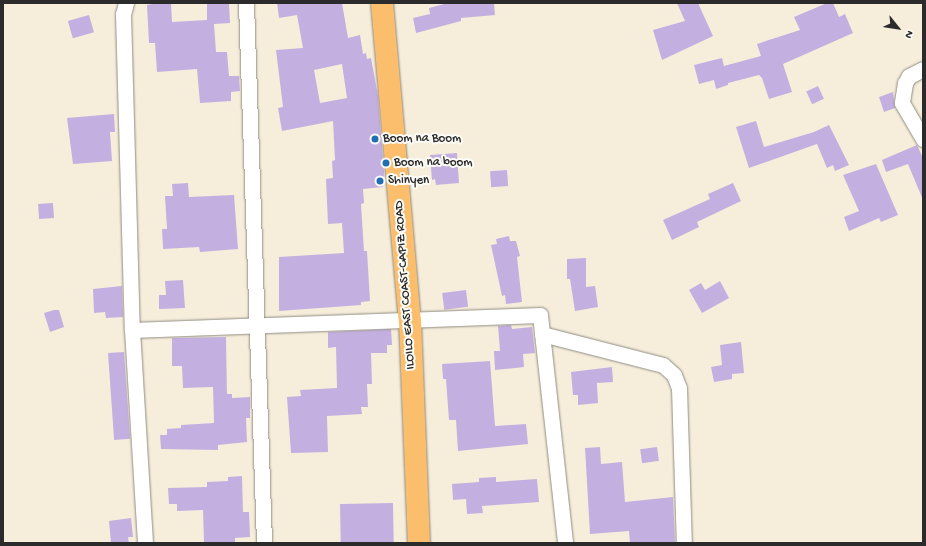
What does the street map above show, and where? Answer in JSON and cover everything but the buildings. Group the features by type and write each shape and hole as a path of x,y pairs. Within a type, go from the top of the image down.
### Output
{"main road":[{"name":"ILOILO EAST COAST-CAPIZ ROAD","path":"382,3 410,320 419,543"}],"street":[{"path":"126,3 123,14 132,330 145,543"},
{"path":"246,3 258,323 264,543"},
{"path":"923,69 909,76 905,83 902,102 923,139"},
{"path":"132,330 258,323 410,320 540,315 564,543"},
{"path":"542,334 663,365 674,375 679,388 684,543"}],"place":[{"name":"Boom na Boom","path":"375,139"},
{"name":"Boom na boom","path":"386,163"},
{"name":"Shinyen","path":"380,181"}]}
